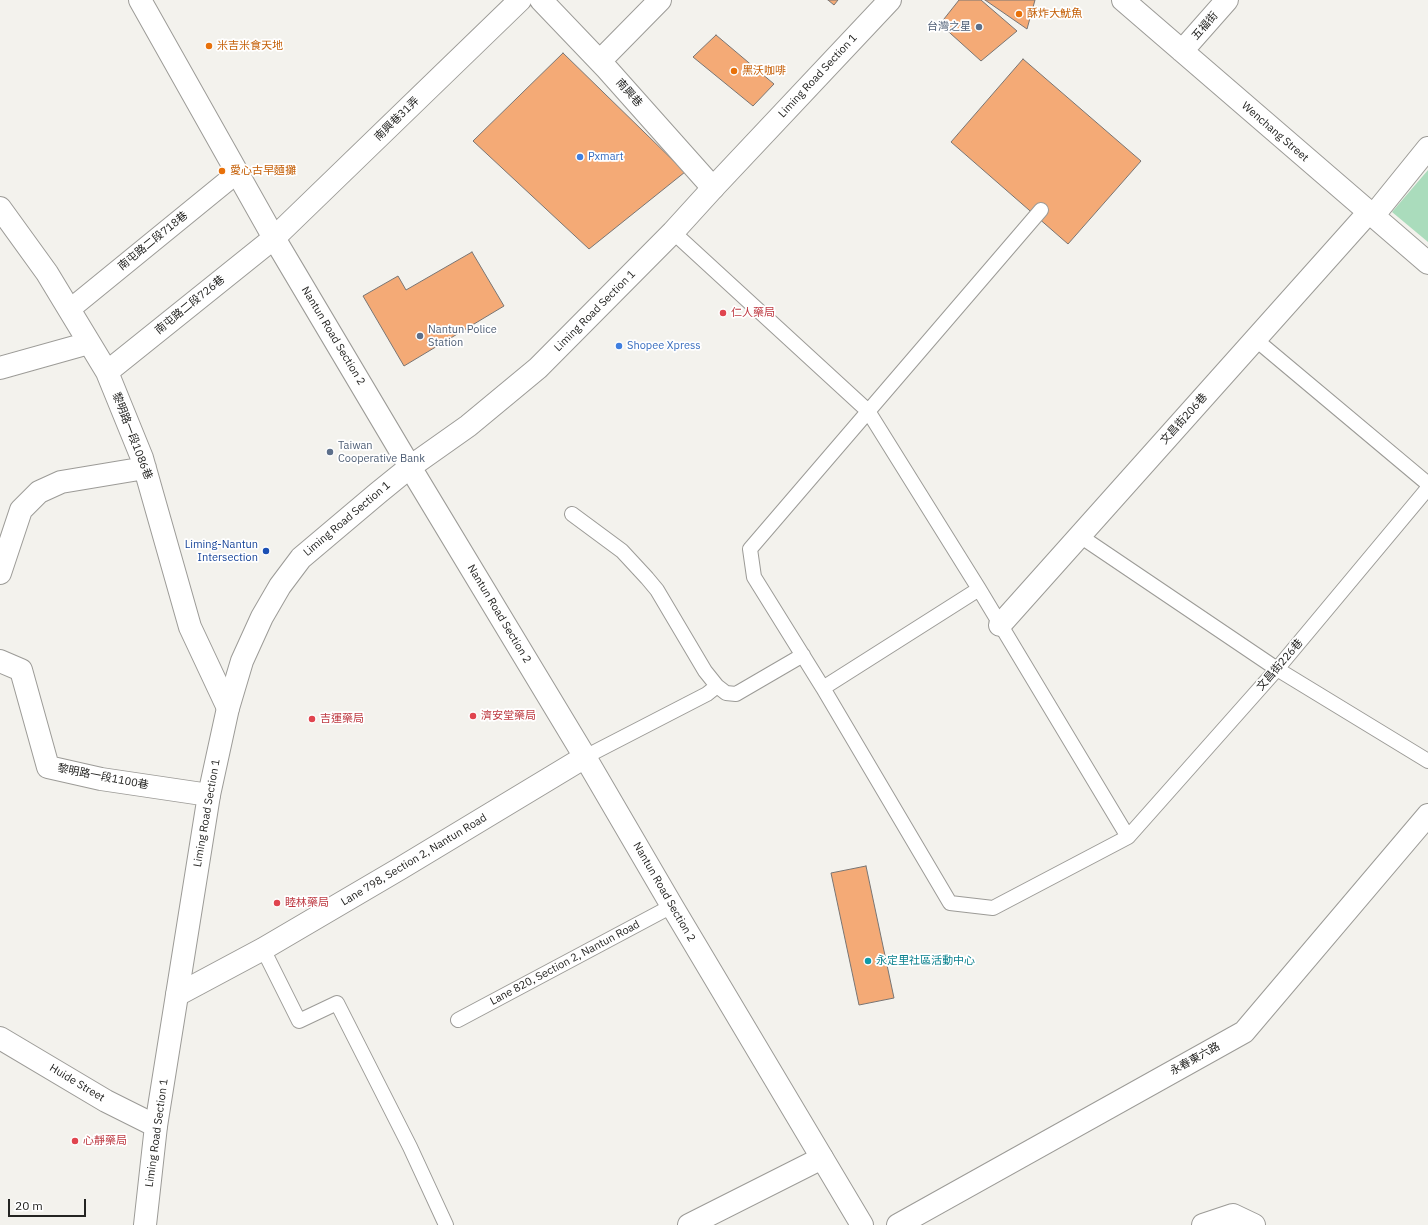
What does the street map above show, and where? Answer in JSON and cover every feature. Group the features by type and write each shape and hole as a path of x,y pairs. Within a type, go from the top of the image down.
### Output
{"street":[{"name":"Nantun Road Section 2","path":"140,0 274,238 585,757 862,1225"},
{"name":"南興巷31弄","path":"274,238 520,0"},
{"name":"南興巷","path":"541,0 600,61 713,188"},
{"path":"600,61 660,0"},
{"name":"Liming Road Section 1","path":"144,1225 156,1126 209,795 228,708 242,660 262,617 280,586 301,558 410,467 468,426 538,368 673,232 890,0"},
{"name":"Wenchang Street","path":"1123,0 1428,263"},
{"name":"五福街","path":"1182,51 1227,0"},
{"name":"文昌街206巷","path":"1000,625 1255,339 1371,214 1428,148"},
{"name":"南屯路二段718巷","path":"69,310 237,172"},
{"name":"黎明路一段1086巷","path":"0,208 47,273 107,372 145,468 190,627 228,708"},
{"name":"南屯路二段726巷","path":"107,372 274,238"},
{"path":"0,368 89,343"},
{"path":"0,573 21,510 39,492 60,482 145,468"},
{"name":"黎明路一段1100巷","path":"0,661 21,670 48,767 101,779 209,795"},
{"name":"Lane 798, Section 2, Nantun Road","path":"178,995 263,949 585,757"},
{"name":"永春東六路","path":"898,1225 1244,1032 1428,815"},
{"name":"Huide Street","path":"0,1038 106,1101 156,1126"},
{"path":"689,1225 822,1158"},
{"path":"1203,1225 1233,1215 1254,1225"}],"lane":[{"path":"673,232 868,411 979,589 1128,837 993,908 950,903 823,688 754,578 750,549 868,411 1040,210"},
{"path":"1255,339 1428,484"},
{"name":"文昌街226巷","path":"1128,837 1277,669 1428,488"},
{"path":"572,514 622,551 647,578 657,590 705,671 717,686 726,693 736,694 803,655"},
{"path":"1080,536 1277,669 1428,761"},
{"path":"823,688 979,589"},
{"path":"585,757 707,694 717,686"},
{"name":"Lane 820, Section 2, Nantun Road","path":"458,1020 672,906"},
{"path":"263,949 299,1021 337,1003 410,1147 446,1225"}],"green space":[{"path":"1428,170 1428,242 1392,212"}],"building":[{"path":"828,0 838,0 834,5"},
{"name":"台灣之星","path":"959,0 981,0 1017,31 981,61 940,24"},
{"name":"酥炸大魷魚","path":"985,0 1035,0 1027,29"},
{"name":"黑沃咖啡","path":"716,35 774,84 753,106 693,57"},
{"name":"Pxmart","path":"563,53 685,172 589,249 473,141"},
{"path":"1023,59 1141,161 1068,244 951,142"},
{"name":"Nantun Police Station","path":"472,252 504,306 404,366 363,296 398,276 406,290"},
{"name":"永定里社區活動中心","path":"866,866 894,998 859,1005 831,873"}],"place":[{"name":"酥炸大魷魚","path":"1019,14"},
{"name":"台灣之星","path":"979,27"},
{"name":"米吉米食天地","path":"209,46"},
{"name":"黑沃咖啡","path":"734,71"},
{"name":"Pxmart","path":"580,157"},
{"name":"愛心古早麵攤","path":"222,171"},
{"name":"仁人藥局","path":"723,313"},
{"name":"Nantun Police Station","path":"420,336"},
{"name":"Shopee Xpress","path":"619,346"},
{"name":"Taiwan Cooperative Bank","path":"330,452"},
{"name":"Liming-Nantun Intersection","path":"266,551"},
{"name":"濟安堂藥局","path":"473,716"},
{"name":"吉運藥局","path":"312,719"},
{"name":"睦林藥局","path":"277,903"},
{"name":"永定里社區活動中心","path":"868,961"},
{"name":"心靜藥局","path":"75,1141"}]}
